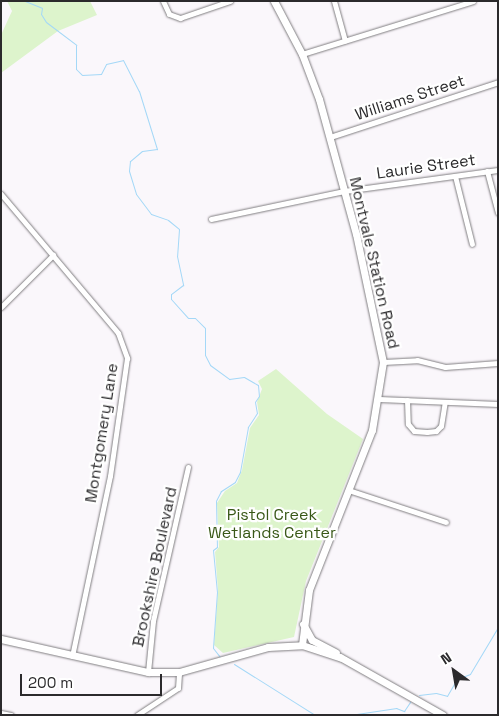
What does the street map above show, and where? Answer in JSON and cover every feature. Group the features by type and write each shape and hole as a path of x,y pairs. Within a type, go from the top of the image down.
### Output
{"street":[{"path":"163,1 169,14 180,18 230,1"},
{"name":"Montvale Station Road","path":"274,1 302,54 330,137 383,362 379,399 372,430 316,566 303,623 302,645"},
{"path":"334,1 345,41"},
{"path":"302,54 473,1"},
{"name":"Williams Street","path":"330,137 498,82"},
{"name":"Laurie Street","path":"211,219 344,192 498,170"},
{"path":"487,172 498,214"},
{"path":"454,176 472,244"},
{"name":"Montgomery Lane","path":"1,194 118,333 127,358 110,476 72,656"},
{"path":"1,306 53,256"},
{"path":"383,362 417,360 445,367 498,363"},
{"path":"379,399 498,404"},
{"path":"407,400 408,424 414,431 427,432 436,431 441,426 445,402"},
{"name":"Brookshire Boulevard","path":"148,672 153,621 188,467"},
{"path":"348,490 446,522"},
{"path":"303,623 312,640 329,646 340,657"},
{"path":"1,639 148,672 180,672 268,647 302,645 340,657 440,714"},
{"path":"137,715 178,688 180,672"},
{"path":"1,713 11,715"}],"green space":[{"path":"7,1 90,1 97,15 58,31 1,73 1,35 12,11"},
{"name":"Pistol Creek Wetlands Center","path":"276,369 327,414 363,439 306,581 294,637 223,653 214,645 218,590 215,552 219,547 217,503 225,491 237,483 242,470 250,428 259,415 257,402 262,389 258,381"}],"waterway":[{"path":"25,1 42,8 41,14 46,22 76,45 76,69 82,75 101,74 106,64 123,60 139,91 157,149 142,151 130,161 129,171 136,194 151,214 168,220 179,229 177,256 183,285 171,294 171,299 188,318 195,318 205,328 205,355 210,365 229,379 244,377 258,385 259,396 255,402 257,413 248,427 240,472 235,482 221,491 216,501 217,547 213,550 217,592 213,648 220,657"},
{"path":"419,695 436,693 447,696 457,679 470,674 498,627"},
{"path":"234,664 315,715"},
{"path":"350,715 396,708 404,711 410,702"}]}
